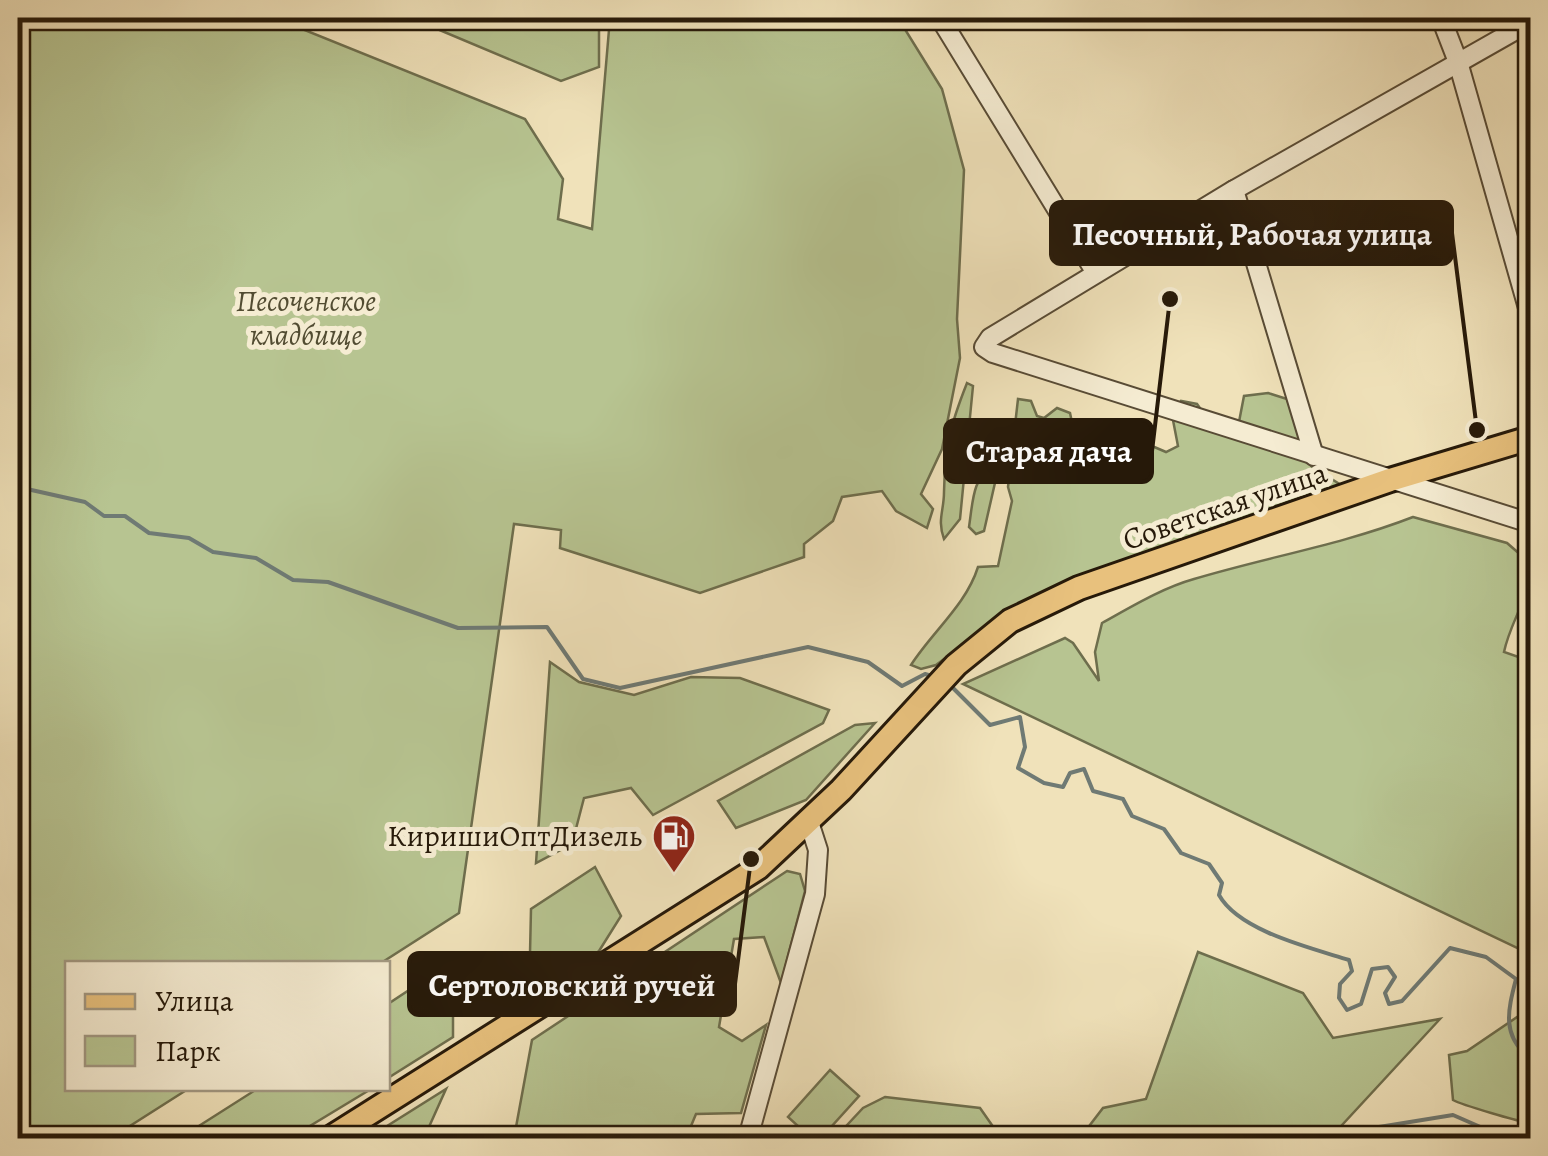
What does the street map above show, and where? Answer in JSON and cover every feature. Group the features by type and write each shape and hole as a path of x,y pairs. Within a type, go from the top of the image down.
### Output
{"main road":[{"name":"Советская улица","path":"330,1138 758,868 809,822 956,665 1010,621 1079,588 1390,480 1530,438"}],"street":[{"path":"940,18 1096,273"},
{"path":"1440,18 1458,62 1530,315"},
{"path":"1530,22 1234,190 990,338 984,346 992,353 1530,523"},
{"path":"1234,190 1314,456"},
{"path":"748,1138 815,894 818,850 809,822"}],"green space":[{"name":"Песоченское кладбище","path":"18,18 275,18 525,119 563,179 558,219 592,229 610,18 898,18 942,89 964,170 957,319 960,358 942,449 921,494 933,509 927,528 896,511 882,491 842,497 833,521 804,544 804,557 700,593 560,548 561,530 514,524 459,913 384,961 65,961 65,1091 185,1091 111,1138 18,1138"},
{"path":"411,18 599,18 599,67 561,81"},
{"path":"967,383 973,386 960,519 944,539 941,521 947,449"},
{"path":"1268,393 1287,399 1311,466 1341,485 995,621 936,665 921,669 911,665 957,606 978,567 998,566 1012,501 1008,487 1018,399 1031,401 1037,416 1044,418 1057,408 1070,413 1078,451 1093,455 1124,434 1166,452 1178,446 1172,415 1181,401 1197,404 1214,428 1238,427 1244,396"},
{"path":"994,463 997,474 984,531 976,534 969,527 975,491 981,476"},
{"path":"1413,517 1507,543 1530,563 1527,587 1504,652 1530,661 1530,954 963,684 1065,638 1073,643 1099,681 1095,652 1102,623 1147,598 1194,579"},
{"path":"550,662 579,682 634,695 691,677 740,678 829,710 823,723 653,815 631,788 584,798 572,844 536,863"},
{"path":"875,723 806,800 736,828 718,801 855,725"},
{"path":"595,867 621,916 599,951 529,998 531,909"},
{"path":"787,871 800,874 805,891 781,983 764,937 734,939 719,1027 742,1041 766,1025 741,1113 696,1114 686,1138 514,1138 532,1040"},
{"path":"1198,952 1303,993 1333,1038 1440,1019 1330,1138 1080,1138 1103,1108 1146,1099"},
{"path":"453,961 453,1037 390,1077 390,1003"},
{"path":"1523,1013 1530,1017 1530,1123 1453,1100 1449,1055 1467,1051"},
{"path":"830,1070 859,1096 821,1138 811,1138 788,1117"},
{"path":"446,1089 424,1138 368,1138"},
{"path":"254,1091 368,1091 290,1138 180,1138"},
{"path":"885,1097 980,1108 1001,1138 835,1138 863,1108"}],"waterway":[{"path":"18,487 85,502 104,516 125,516 149,533 189,538 213,552 256,558 293,580 328,582 458,628 547,627 583,679 620,688 808,647 868,662 902,686 925,674 932,676"},
{"path":"949,684 990,725 1020,717 1025,747 1018,768 1044,783 1063,787 1070,773 1084,769 1093,791 1123,799 1132,816 1164,829 1181,853 1209,864 1222,883 1219,895 1242,919 1296,944 1349,960 1352,971 1340,984 1339,998 1347,1010 1361,1004 1372,969 1388,967 1395,977 1385,993 1389,1004 1402,1001 1450,948 1486,957 1516,979 1509,1022 1514,1041 1530,1058"},
{"path":"1368,1138 1379,1127 1453,1115 1501,1136"},
{"path":"1500,1138 1530,1125"}],"place":[{"name":"Старая дача","path":"1170,299"},
{"name":"Песочный, Рабочая улица","path":"1477,430"},
{"name":"Сертоловский ручей","path":"751,859"},
{"name":"КиришиОптДизель","path":"674,874"}]}
